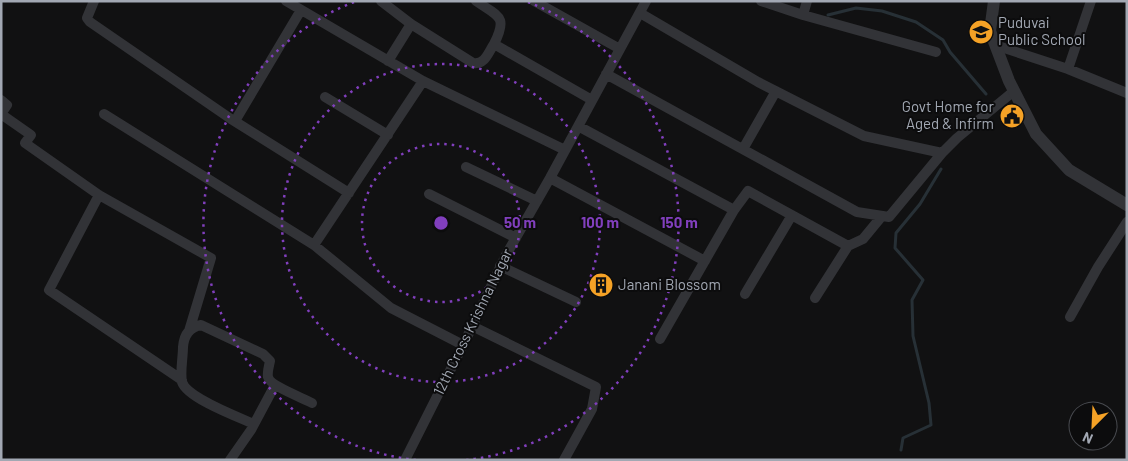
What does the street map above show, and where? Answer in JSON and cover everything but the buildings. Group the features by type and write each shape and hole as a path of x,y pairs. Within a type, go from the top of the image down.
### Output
{"street":[{"path":"94,1 88,18 90,22 235,121 349,193"},
{"path":"286,1 423,81 565,150"},
{"path":"381,1 411,24 473,63 478,64 483,62 494,44 502,25 498,16 476,1"},
{"path":"534,1 620,49"},
{"name":"12th Cross Krishna Nagar","path":"405,460 463,345 500,266 646,1"},
{"path":"761,1 803,15 936,52"},
{"path":"803,15 808,1"},
{"path":"994,1 990,31 1014,92 1036,134 1069,170 1127,205"},
{"path":"1068,70 1091,1"},
{"path":"235,121 301,10"},
{"path":"640,13 758,82 864,136 942,153"},
{"path":"388,61 411,24"},
{"path":"494,44 592,100"},
{"path":"995,45 1127,93"},
{"path":"606,74 857,212 889,217 942,153 957,138 1014,92"},
{"path":"314,245 423,81"},
{"path":"743,149 776,91"},
{"path":"325,97 388,135"},
{"path":"1,100 7,105 1,114 31,135 24,143 99,194 211,258 189,331 184,340 182,380 185,388 200,398 254,424"},
{"path":"104,114 314,245 391,308 463,345"},
{"path":"578,126 734,210"},
{"path":"466,167 537,200"},
{"path":"550,178 705,261"},
{"path":"660,339 734,210 748,191 848,246"},
{"path":"99,194 49,290 182,380"},
{"path":"429,194 516,238"},
{"path":"745,294 792,215"},
{"path":"815,298 848,246 863,238 882,216"},
{"path":"1070,317 1098,267 1127,222"},
{"path":"500,266 576,302"},
{"path":"189,331 194,326 201,325 263,354 270,361 268,375 270,380 276,385 312,402"},
{"path":"472,326 596,387 592,409 564,460"},
{"path":"230,460 254,424 276,385"}],"waterway":[{"path":"828,15 856,8 882,11 916,22 943,40 950,52 986,94"},
{"path":"901,450 903,438 931,425 929,403 913,336 912,300 923,280 895,248 896,233 920,204 941,169"}],"place":[{"name":"Puduvai Public School","path":"981,32"},
{"name":"Govt Home for Aged & Infirm","path":"1012,116"},
{"name":"Janani Blossom","path":"601,285"}]}
